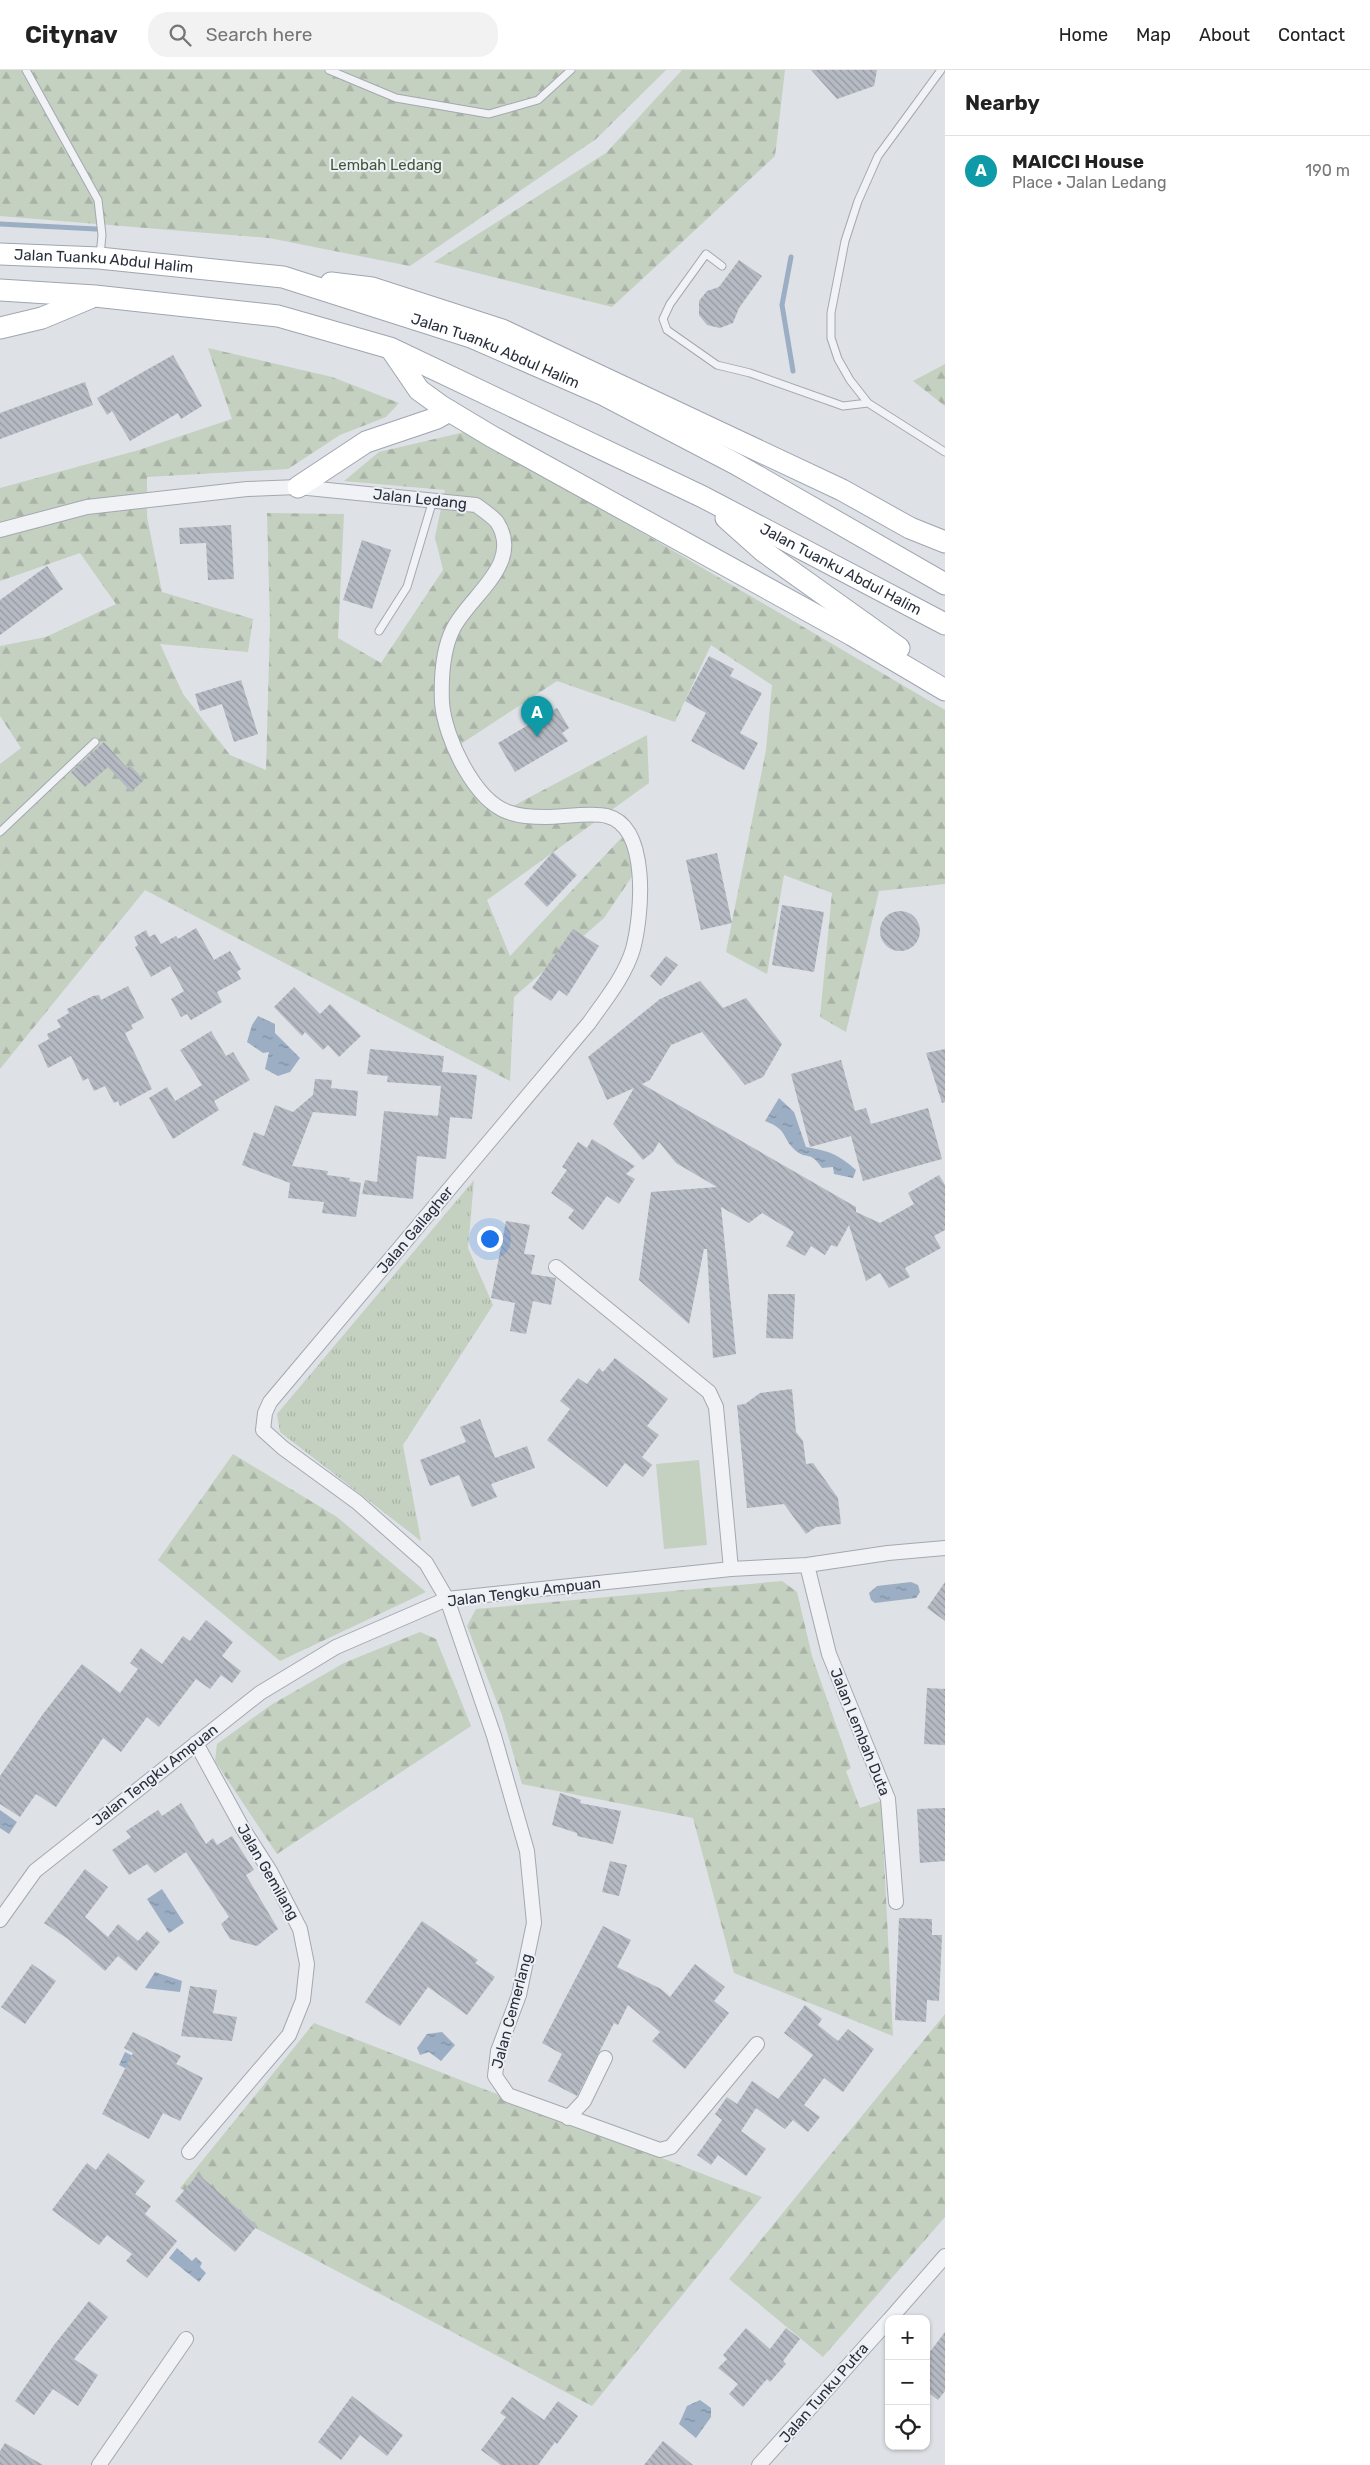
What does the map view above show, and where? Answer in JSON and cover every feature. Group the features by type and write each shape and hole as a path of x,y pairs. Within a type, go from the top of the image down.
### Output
{"main road":[{"name":"Jalan Tuanku Abdul Halim","path":"0,254 99,258 283,277 471,338 604,395 736,464 940,581"},
{"path":"283,277 372,288 502,330 842,490 910,528 945,542"},
{"name":"Jalan Tuanku Abdul Halim","path":"0,290 95,296 278,316 390,348 702,497 945,624"},
{"path":"0,328 42,318 95,296"},
{"path":"390,348 419,390 490,436 852,635 945,690"},
{"path":"298,487 366,442 436,418 450,411"},
{"path":"702,497 763,551 839,608 945,679"}],"street":[{"name":"Jalan Ledang","path":"0,530 86,506 247,489 298,487 476,505 496,521 504,540 502,564 453,628 444,655 442,704 450,735 467,773 489,801 509,813 544,817 606,815"},
{"name":"Jalan Gallagher","path":"447,1599 426,1563 357,1502 283,1448 264,1430 265,1413 270,1402 588,1023 617,983 632,949 640,911 638,861 634,841 623,824 606,815"},
{"path":"556,1267 709,1392 716,1407 730,1569"},
{"name":"Jalan Tengku Ampuan","path":"0,1920 35,1871 260,1693 336,1647 447,1599 730,1569 807,1565 888,1553 945,1548"},
{"name":"Jalan Lembah Duta","path":"807,1565 829,1654 888,1799 896,1902"},
{"name":"Jalan Cemerlang","path":"447,1599 494,1736 527,1851 534,1923 519,1995 498,2052 495,2076 508,2095 660,2150 671,2147 757,2044"},
{"name":"Jalan Gemilang","path":"189,2152 289,2035 303,2000 307,1964 300,1928 270,1871 243,1829 196,1743"},
{"path":"568,2118 584,2102 604,2058"},
{"name":"Jalan Tunku Putra","path":"894,2315 945,2256"},
{"name":"Jalan Tunku Putra","path":"759,2465 885,2326"},
{"path":"99,2465 186,2338"}],"lane":[{"path":"26,70 98,200 102,235 99,258"},
{"path":"328,70 396,98 489,114 538,100 571,70"},
{"path":"941,70 878,156 858,201 838,269 831,313 832,338 838,359 850,380 868,403 945,452"},
{"path":"722,266 706,254 670,304 662,319 668,330 717,365 750,373 843,406 868,403"},
{"path":"379,632 407,587 433,500"},
{"path":"0,832 95,742"}],"green space":[{"name":"Lembah Ledang","path":"0,70 666,70 596,139 410,266 269,238 0,216"},
{"path":"682,70 785,70 775,156 612,307 434,262 606,153"},
{"path":"208,348 332,377 399,403 386,417 340,435 288,469 147,477 147,517 162,592 253,619 248,652 160,644 183,694 230,755 266,770 270,624 267,513 344,514 338,638 381,663 443,570 435,537 445,490 344,481 379,452 469,431 945,710 945,884 879,891 846,1032 820,1017 832,893 784,875 767,974 726,952 766,750 772,685 711,645 675,722 557,681 450,751 468,787 498,814 647,735 649,783 487,900 510,956 624,835 635,872 604,918 514,997 510,1081 145,890 0,1069 0,764 21,748 0,716 0,646 46,637 116,604 80,553 0,581 0,488 139,450 232,419"},
{"path":"945,364 945,406 913,381"},
{"path":"474,1180 468,1248 493,1305 403,1445 421,1541 280,1432 277,1414"},
{"path":"233,1454 337,1517 426,1592 280,1661 158,1560"},
{"path":"699,1460 707,1545 664,1549 656,1464"},
{"path":"782,1581 797,1592 812,1656 851,1768 846,1771 860,1808 881,1801 893,2036 734,1973 693,1818 522,1784 502,1715 467,1626 476,1609"},
{"path":"420,1632 436,1639 471,1726 277,1854 215,1761 217,1744 271,1705 344,1663"},
{"path":"945,2014 945,2217 823,2357 729,2279"},
{"path":"314,2023 762,2197 592,2406 180,2188"}],"water":[{"path":"258,1016 275,1024 275,1033 300,1058 290,1072 278,1076 265,1069 269,1052 263,1053 247,1042 252,1025"},
{"path":"779,1098 794,1112 806,1147 827,1152 844,1160 856,1170 853,1178 834,1174 833,1167 822,1168 811,1157 800,1154 791,1146 778,1128 765,1121"},
{"path":"911,1582 918,1585 920,1592 916,1598 875,1603 871,1600 869,1593 877,1586"},
{"path":"0,1810 17,1822 9,1834 0,1828"},
{"path":"162,1889 184,1923 169,1933 147,1899"},
{"path":"155,1972 182,1981 180,1992 145,1988"},
{"path":"442,2032 455,2045 441,2061 429,2052 420,2055 417,2048 427,2034"},
{"path":"125,2052 141,2060 135,2073 119,2065"},
{"path":"177,2248 192,2261 196,2257 202,2263 200,2267 206,2273 199,2282 169,2258"},
{"path":"700,2400 711,2408 711,2417 696,2438 679,2424 687,2406"}],"building":[{"path":"811,70 877,70 874,86 837,99"},
{"path":"739,260 762,276 739,308 733,323 720,328 707,325 699,315 699,301 707,291 719,287"},
{"path":"173,355 202,406 181,419 178,413 130,441 112,411 107,415 97,398"},
{"path":"85,382 93,405 0,439 0,413"},
{"path":"231,525 234,579 208,580 206,543 180,544 179,528"},
{"path":"362,540 391,550 372,609 343,600"},
{"path":"47,566 63,589 0,635 0,600"},
{"path":"709,656 734,669 730,676 762,693 740,733 758,743 744,770 691,741 706,713 685,701"},
{"path":"241,680 258,734 234,742 222,704 200,711 195,694"},
{"path":"557,708 569,728 562,733 568,741 515,772 498,743"},
{"path":"104,742 127,768 130,765 144,780 131,792 108,767 85,787 71,772"},
{"path":"553,852 577,875 547,907 524,884"},
{"path":"717,853 732,923 701,930 686,860"},
{"path":"782,905 824,912 814,972 772,965"},
{"path":"904,911 911,914 917,920 920,931 919,939 911,948 904,951 896,951 889,948 881,939 880,927 883,920 892,912"},
{"path":"196,928 214,960 230,951 241,969 237,972 241,979 217,992 222,1002 191,1020 187,1014 181,1017 171,999 184,991 170,966 151,977 135,947 138,945 134,937 146,930 149,937 155,934 161,944 176,936 178,939"},
{"path":"573,929 599,946 567,996 559,990 551,1001 532,988"},
{"path":"666,956 678,965 661,986 650,976"},
{"path":"700,981 723,1008 746,998 782,1044 763,1077 745,1085 702,1032 671,1045 650,1080 642,1084 856,1207 856,1212 880,1223 914,1204 908,1193 939,1175 945,1185 945,1230 934,1236 941,1248 905,1268 910,1277 889,1288 880,1273 866,1281 849,1225 837,1247 831,1245 825,1255 811,1246 805,1256 786,1246 794,1232 762,1213 749,1223 721,1207 736,1354 713,1358 707,1249 704,1249 689,1324 639,1280 651,1192 717,1187 676,1163 659,1142 653,1152 643,1160 613,1124 634,1088 607,1100 588,1057 660,999"},
{"path":"128,986 144,1018 131,1025 133,1029 125,1033 152,1089 120,1106 118,1101 114,1103 105,1086 94,1091 88,1078 83,1081 71,1056 48,1068 38,1045 49,1039 47,1034 61,1027 57,1020 69,1013 67,1009 93,996 99,995 101,1000"},
{"path":"294,987 320,1014 330,1004 361,1036 339,1057 328,1045 323,1050 305,1032 302,1036 274,1007"},
{"path":"211,1031 226,1056 233,1052 250,1080 214,1101 219,1110 173,1139 149,1098 167,1087 175,1101 202,1085 180,1050"},
{"path":"370,1049 444,1056 442,1072 477,1075 472,1119 438,1116 441,1086 387,1082 388,1076 367,1074"},
{"path":"945,1049 945,1102 942,1103 926,1053"},
{"path":"841,1060 855,1111 866,1108 871,1124 928,1108 942,1159 863,1181 851,1136 810,1147 791,1074"},
{"path":"315,1079 332,1080 331,1088 358,1091 356,1116 313,1112 292,1166 328,1171 327,1175 350,1178 349,1181 361,1183 356,1217 322,1213 324,1202 288,1198 290,1183 242,1165 254,1132 264,1136 275,1105 293,1112 313,1095"},
{"path":"384,1111 450,1117 446,1159 417,1156 413,1199 362,1194 365,1180 377,1182"},
{"path":"592,1139 635,1166 626,1174 635,1179 619,1204 607,1196 583,1230 568,1218 574,1210 551,1193 567,1170 562,1167 578,1142 587,1148"},
{"path":"506,1221 530,1225 524,1254 535,1255 531,1274 556,1278 551,1305 533,1301 526,1334 510,1331 515,1303 491,1298"},
{"path":"768,1294 795,1294 793,1339 766,1338"},
{"path":"615,1358 668,1399 647,1426 659,1435 642,1457 652,1465 643,1477 625,1463 607,1487 547,1440 570,1409 560,1401 578,1378 587,1384 599,1368 603,1372"},
{"path":"792,1389 796,1432 803,1441 806,1464 813,1463 838,1498 841,1524 816,1527 806,1534 784,1504 747,1508 737,1405 745,1404 760,1393"},
{"path":"480,1419 495,1458 527,1446 535,1468 491,1484 497,1497 472,1507 459,1475 430,1486 420,1460 466,1442 460,1427"},
{"path":"945,1582 945,1621 927,1608"},
{"path":"206,1620 233,1642 222,1656 241,1671 232,1683 221,1675 210,1689 196,1679 159,1727 147,1717 121,1752 103,1738 56,1807 36,1794 20,1817 0,1804 0,1776 43,1714 82,1664 120,1693 138,1669 130,1663 141,1648 162,1664 183,1636 190,1641"},
{"path":"927,1688 945,1689 945,1745 924,1744"},
{"path":"560,1793 581,1800 580,1803 621,1811 613,1844 577,1836 577,1833 552,1825"},
{"path":"181,1803 206,1844 213,1838 217,1845 232,1836 254,1870 246,1875 278,1929 257,1946 230,1939 221,1924 229,1917 186,1852 155,1873 147,1864 129,1875 112,1850 131,1837 126,1831 158,1810 162,1816"},
{"path":"945,1808 945,1861 920,1863 917,1809"},
{"path":"610,1861 627,1865 619,1896 602,1892"},
{"path":"85,1869 108,1887 85,1917 108,1937 118,1924 138,1941 147,1931 160,1942 136,1971 118,1956 105,1971 68,1939 44,1923"},
{"path":"899,1918 932,1919 932,1935 942,1935 939,2001 927,2000 926,2022 895,2020"},
{"path":"422,1921 478,1960 475,1963 495,1977 467,2015 428,1987 400,2026 365,2002"},
{"path":"603,1926 631,1940 617,1967 661,1989 670,1997 695,1964 725,1987 714,2001 729,2013 685,2069 652,2041 660,2032 628,2005 618,2025 614,2023 577,2096 548,2081 562,2054 542,2043"},
{"path":"32,1964 56,1981 25,2024 1,2007"},
{"path":"190,1986 217,1990 213,2013 237,2017 232,2041 181,2036"},
{"path":"805,2005 822,2019 818,2025 838,2041 848,2029 874,2049 843,2092 824,2078 804,2105 820,2117 808,2132 793,2120 785,2129 756,2108 741,2131 766,2149 746,2176 718,2155 711,2165 697,2155 722,2120 715,2114 727,2097 737,2104 752,2081 778,2099 813,2055 784,2033"},
{"path":"133,2032 181,2056 176,2064 203,2078 180,2121 163,2113 149,2139 102,2114 133,2053 124,2048"},
{"path":"108,2153 145,2181 135,2194 151,2206 145,2214 177,2241 147,2278 126,2261 132,2254 107,2235 99,2245 52,2210 87,2163 96,2170"},
{"path":"198,2174 257,2226 235,2252 175,2201"},
{"path":"89,2301 108,2317 74,2359 98,2375 78,2406 53,2389 34,2415 15,2401 54,2345"},
{"path":"746,2328 770,2349 786,2328 800,2339 783,2361 786,2364 770,2382 767,2379 743,2407 729,2394 738,2384 718,2368 727,2359 723,2355"},
{"path":"945,2332 945,2391 938,2400 930,2394 930,2352"},
{"path":"352,2396 403,2435 387,2456 360,2435 341,2460 318,2442"},
{"path":"512,2397 544,2420 558,2401 578,2416 538,2465 501,2465 481,2450 506,2417 500,2413"},
{"path":"663,2441 693,2465 644,2465"},
{"path":"5,2443 43,2465 0,2465 0,2451"}],"waterway":[{"path":"0,224 96,229"},
{"path":"791,257 782,305 793,371"}],"place":[{"name":"MAICCI House","path":"537,737"}]}
